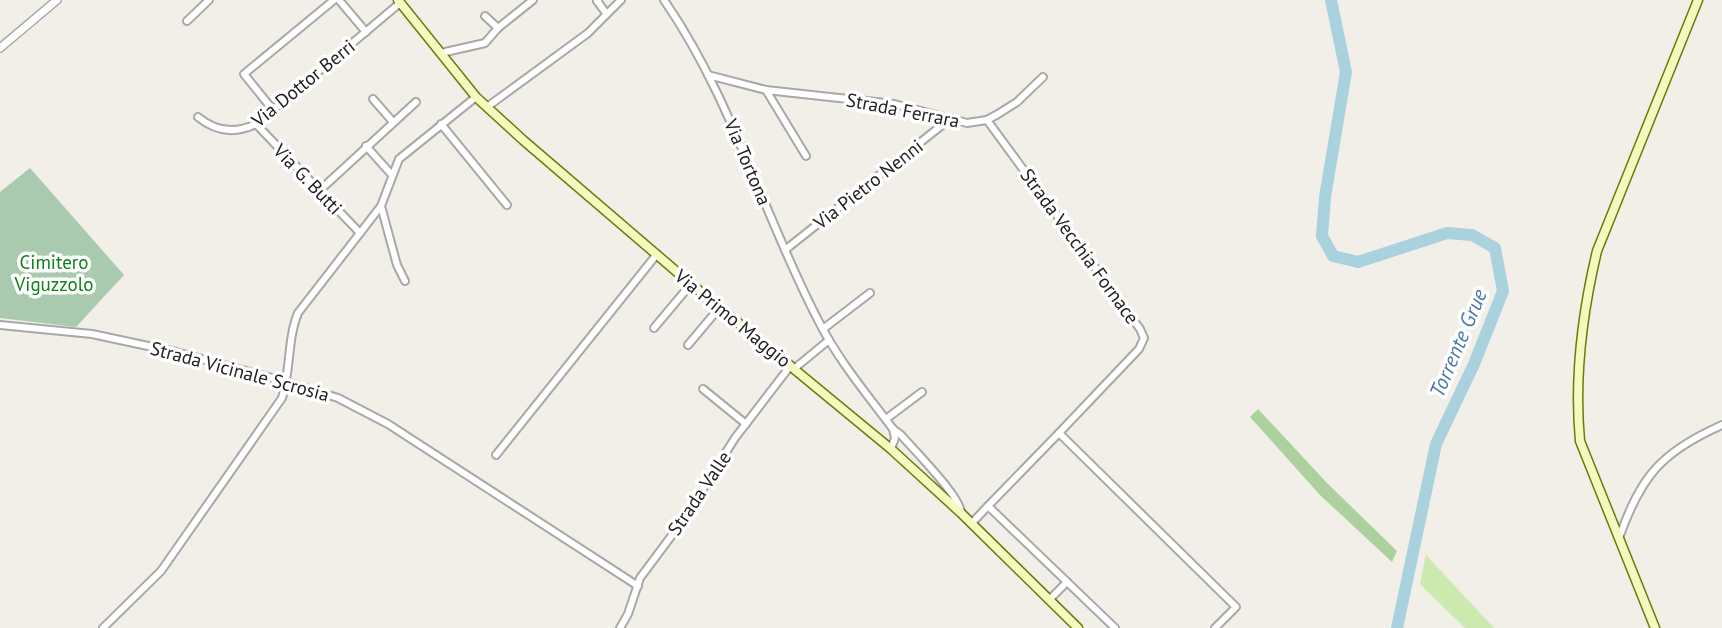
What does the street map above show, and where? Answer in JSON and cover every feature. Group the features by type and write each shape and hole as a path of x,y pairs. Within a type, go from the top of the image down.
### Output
{"main road":[{"path":"1655,628 1580,441 1577,411 1578,363 1588,286 1604,228 1698,0"},
{"name":"Via Primo Maggio","path":"399,2 476,97 691,284 891,449 972,523 1078,628"}],"street":[{"path":"0,48 57,0"},
{"path":"187,21 209,0"},
{"path":"273,110 244,74 337,0 366,32"},
{"path":"441,53 485,43 498,28 533,0"},
{"path":"598,0 606,13"},
{"path":"488,107 588,33 621,0"},
{"name":"Via Tortona","path":"664,0 727,113 822,329 859,386 949,490 961,505 961,513"},
{"name":"Via Dottor Berri","path":"198,117 209,127 221,130 244,130 256,124 399,2"},
{"path":"485,16 498,28"},
{"name":"Strada Ferrara","path":"708,75 766,90 894,104 967,123 987,120 1017,102 1044,77"},
{"path":"766,90 806,156"},
{"path":"103,628 161,571 262,429 288,382 292,330 298,313 381,206 399,159 476,97"},
{"path":"373,99 393,122"},
{"path":"319,191 416,102"},
{"name":"Via Pietro Nenni","path":"785,250 951,118"},
{"name":"Strada Vecchia Fornace","path":"972,523 1139,349 1144,338 987,120"},
{"name":"Via G. Butti","path":"256,124 359,233"},
{"path":"441,124 507,205"},
{"path":"366,146 392,175"},
{"path":"381,206 397,265 405,281"},
{"path":"496,455 657,254"},
{"path":"654,328 691,284"},
{"path":"822,329 870,293"},
{"path":"688,345 720,307"},
{"name":"Strada Vicinale Scrosia","path":"0,326 92,334 176,352 338,398 388,424 638,586"},
{"name":"Strada Valle","path":"620,628 628,614 640,578 684,519 746,424 793,367 829,340"},
{"path":"703,388 746,424"},
{"path":"886,419 922,392"},
{"path":"1618,540 1633,501 1648,474 1671,453 1702,433 1722,425"},
{"path":"891,449 895,438 894,429"},
{"path":"1059,433 1236,607 1215,628"},
{"path":"988,506 1115,628"},
{"path":"1049,600 1067,582"}],"green space":[{"name":"Cimitero Viguzzolo","path":"30,168 124,275 76,327 0,318 0,192"},
{"path":"1258,409 1327,483 1397,551 1392,562 1320,495 1250,417"},
{"path":"1426,554 1494,628 1465,628 1420,584"}],"waterway":[{"name":"Torrente Grue","path":"1331,0 1346,72 1325,197 1322,236 1333,256 1358,262 1447,233 1472,235 1495,248 1503,291 1474,364 1436,444 1397,628"}]}
